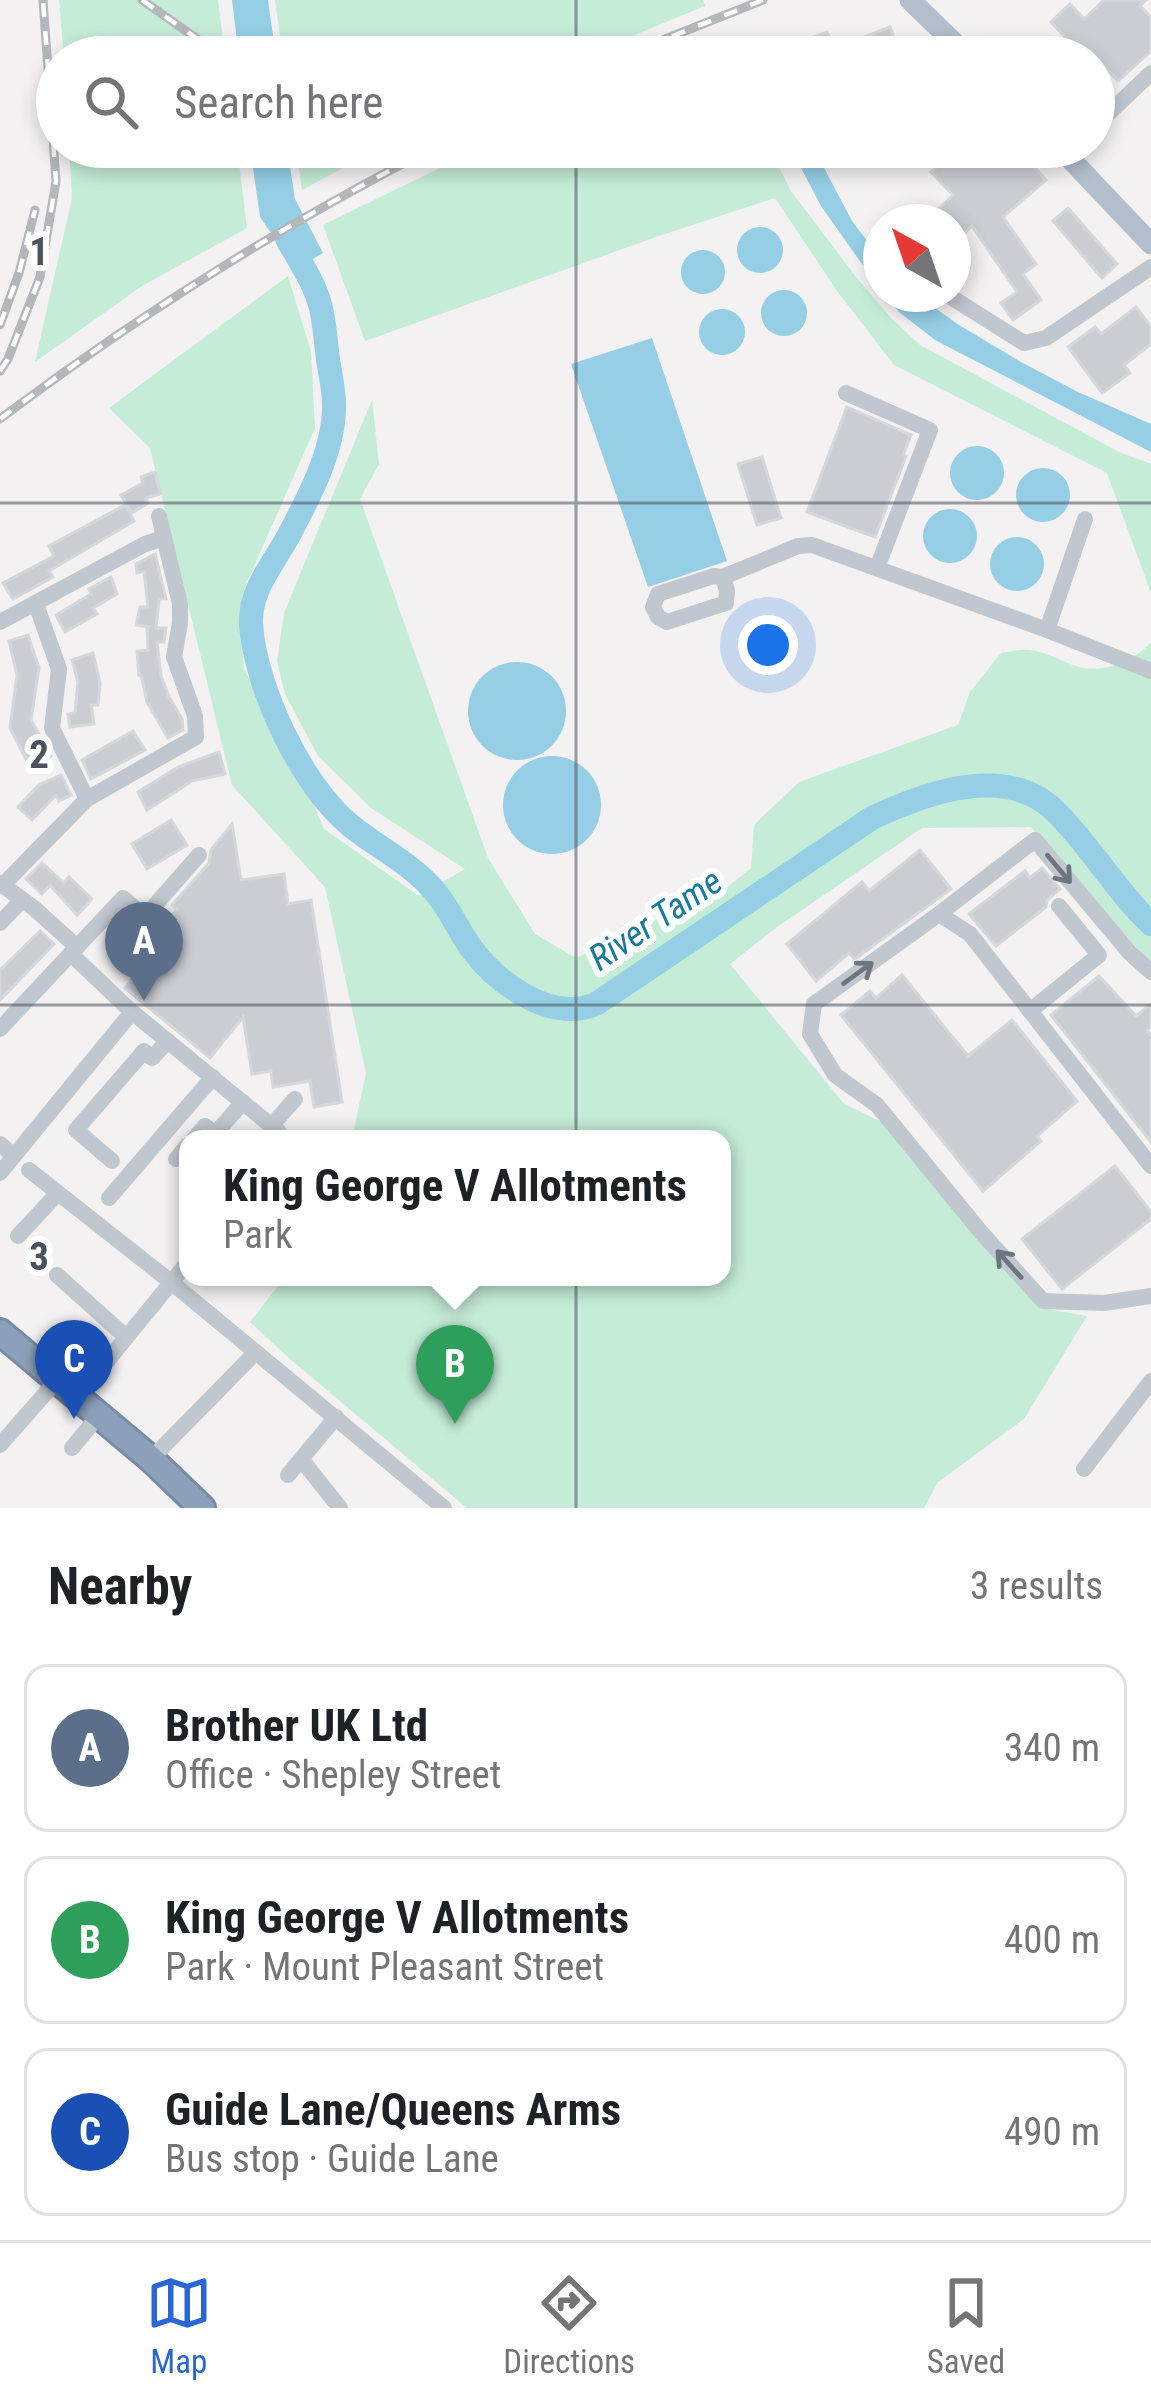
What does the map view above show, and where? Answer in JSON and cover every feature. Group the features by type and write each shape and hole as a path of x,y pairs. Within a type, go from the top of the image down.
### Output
{"highway":[{"path":"0,1331 202,1508"}],"main road":[{"path":"910,0 947,36"},
{"path":"1083,168 1151,244"}],"street":[{"path":"1115,107 1151,73"},
{"path":"971,310 1024,343 1046,338 1151,267"},
{"path":"846,393 930,430 877,568"},
{"path":"159,516 180,604 174,657 194,716 196,737 87,799 1,884 131,1012 275,1129 295,1099"},
{"path":"1047,630 1085,519"},
{"path":"0,622 164,538"},
{"path":"723,577 798,546 812,545 1151,671"},
{"path":"36,604 59,669 52,728 87,799"},
{"path":"1151,972 1035,840 814,1004 810,1034 835,1075 877,1105 1042,1301 1104,1303 1151,1296"},
{"path":"120,945 199,854"},
{"path":"0,1029 123,898 145,917"},
{"path":"0,923 22,900"},
{"path":"1030,1011 1099,955 1059,906"},
{"path":"939,914 970,934 1151,1166"},
{"path":"0,1173 7,1150 131,1012"},
{"path":"112,1161 76,1130 144,1052 152,1058 168,1041"},
{"path":"109,1198 213,1077"},
{"path":"222,1130 243,1102"},
{"path":"29,1170 444,1508"},
{"path":"18,1236 58,1193"},
{"path":"103,1366 179,1273"},
{"path":"57,1275 126,1336"},
{"path":"151,1459 255,1353"},
{"path":"0,1444 58,1379"},
{"path":"1084,1469 1151,1382"},
{"path":"72,1448 99,1414"},
{"path":"288,1475 336,1417"},
{"path":"301,1459 340,1508"}],"green space":[{"path":"59,0 218,0 222,36 62,36"},
{"path":"275,0 703,0 705,6 632,36 280,36"},
{"path":"70,168 240,168 247,228 142,286 35,362 72,198"},
{"path":"299,168 343,168 302,190"},
{"path":"440,168 780,168 791,191 863,285 863,312 886,312 920,345 1119,452 1151,464 1151,593 1107,473 894,365 775,198 365,341 323,225"},
{"path":"288,276 311,352 315,428 247,582 239,612 244,669 324,829 419,896 465,869 371,808 318,756 285,694 277,661 284,613 372,400 379,464 360,499 488,858 535,934 576,958 719,894 751,868 754,825 799,782 958,725 970,692 1001,653 1031,650 1098,669 1128,660 1151,642 1151,964 1031,827 922,828 730,964 844,1104 884,1123 1041,1308 1087,1316 1024,1419 938,1482 924,1508 467,1508 250,1322 278,1286 731,1286 731,1130 354,1130 366,1073 325,887 232,785 150,448 109,408"}],"water":[{"path":"232,0 268,0 273,36 236,36"},
{"path":"253,168 290,168 295,199 323,253 296,269 260,217"},
{"path":"801,168 824,168 863,235 863,266"},
{"path":"760,227 776,234 783,250 776,266 760,273 744,266 737,250 744,234"},
{"path":"703,250 719,256 725,272 719,288 703,294 687,288 681,272 687,256"},
{"path":"784,290 800,297 807,313 800,329 784,336 768,329 761,313 768,297"},
{"path":"722,309 738,316 745,332 738,348 722,355 706,348 699,332 706,316"},
{"path":"899,312 941,312 1021,362 1151,424 1151,452 935,340"},
{"path":"652,338 727,561 648,587 571,364"},
{"path":"977,446 996,454 1004,473 996,492 977,500 958,492 950,473 958,454"},
{"path":"1043,468 1062,476 1070,495 1062,514 1043,522 1024,514 1016,495 1024,476"},
{"path":"950,509 969,517 977,536 969,555 950,563 931,555 923,536 931,517"},
{"path":"1017,537 1036,545 1044,564 1036,583 1017,591 998,583 990,564 998,545"},
{"path":"517,662 552,676 566,711 552,746 517,760 482,746 468,711 482,676"},
{"path":"552,756 587,770 601,805 587,840 552,854 517,840 503,805 517,770"}],"building":[{"path":"1104,0 1146,0 1140,6 1151,17 1151,51 1118,81 1115,36 1064,36 1051,22 1070,4 1084,19"},
{"path":"890,27 893,36 867,36"},
{"path":"935,168 1035,168 1046,180 1003,217 1036,264 1023,274 1041,300 1013,320 1001,303 1017,292 971,227 971,204 944,204 953,195 931,172"},
{"path":"1068,208 1117,264 1102,278 1053,221"},
{"path":"1136,307 1151,327 1151,344 1124,365 1130,373 1102,393 1068,347 1095,327 1101,334"},
{"path":"847,407 911,435 875,537 807,512"},
{"path":"762,457 781,518 757,525 738,464"},
{"path":"155,472 160,494 146,498 148,503 132,513 121,495 143,483 141,477"},
{"path":"125,505 134,521 49,571 53,577 13,599 3,583 54,556 49,546"},
{"path":"155,554 166,599 159,599 156,628 166,628 164,642 157,642 161,676 183,730 168,738 147,702 137,651 148,650 147,627 151,627 136,625 140,607 148,607 144,571 137,573 136,564"},
{"path":"111,577 117,594 93,608 97,614 65,632 56,615"},
{"path":"28,635 39,668 31,720 51,756 29,765 10,728 17,675 9,641"},
{"path":"93,653 100,683 98,705 91,705 94,724 70,727 68,714 75,713 78,682 72,660"},
{"path":"133,731 145,750 91,779 82,760"},
{"path":"219,752 225,774 192,781 147,810 138,792 178,767"},
{"path":"61,775 71,795 59,801 56,795 32,820 18,807 39,785"},
{"path":"171,820 187,845 147,869 132,844"},
{"path":"232,824 241,880 284,874 288,904 311,900 342,1102 314,1107 310,1081 273,1087 271,1071 252,1074 243,1017 210,1058 125,988 155,952 148,946 177,909 172,905 209,863 211,850"},
{"path":"920,850 951,889 855,959 849,953 816,981 787,944 862,882 869,891"},
{"path":"42,863 64,883 69,877 92,899 77,915 50,885 42,894 26,879"},
{"path":"1042,868 1060,889 1046,907 996,946 969,914 1025,871 1030,878"},
{"path":"40,931 54,944 0,1000 0,970"},
{"path":"902,975 968,1056 1012,1020 1077,1101 1037,1136 1041,1141 983,1191 841,1015 870,991 876,998"},
{"path":"1099,976 1136,1016 1151,1004 1147,1030 1151,1036 1151,1142 1051,1015"},
{"path":"1115,1166 1151,1212 1151,1219 1062,1289 1022,1239"}],"waterway":[{"name":"River Tame","path":"287,239 320,303 333,421 313,487 254,600 251,624 261,677 284,734 315,787 351,826 431,887 471,948 510,986 561,1008 596,1004 872,818 965,787 1013,788 1035,796 1055,811 1151,924"}],"railway":[{"path":"43,0 46,36"},
{"path":"142,0 193,36"},
{"path":"673,36 763,0"},
{"path":"0,371 40,277 55,168"},
{"path":"0,419 212,274 396,168"},
{"path":"0,325 35,210"}],"place":[{"name":"Brother UK Ltd","path":"144,1001"},
{"name":"Guide Lane/Queens Arms","path":"74,1419"},
{"name":"King George V Allotments","path":"455,1424"}]}
